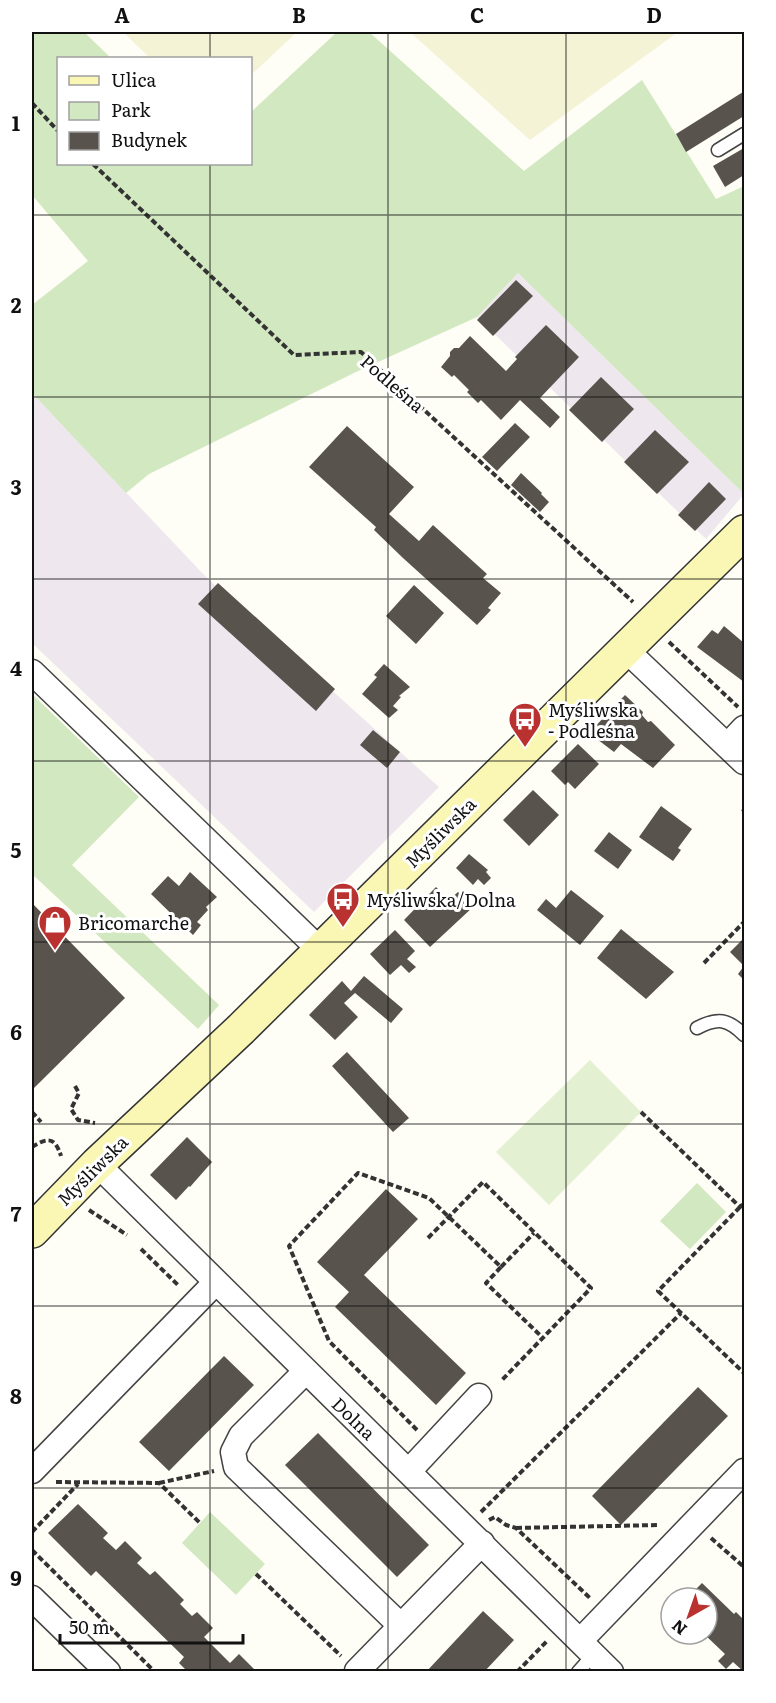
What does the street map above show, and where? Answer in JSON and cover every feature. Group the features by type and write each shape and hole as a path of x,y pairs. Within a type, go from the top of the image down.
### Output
{"street":[{"name":"Myśliwska","path":"32,1231 97,1164 321,951 625,649 659,630 744,532"},
{"path":"625,649 736,754 744,728"},
{"path":"32,672 321,951"},
{"name":"Dolna","path":"97,1164 305,1372 482,1543 584,1656 612,1671"},
{"path":"38,1477 216,1282"},
{"path":"305,1372 241,1436 233,1452 236,1467 400,1625"},
{"path":"409,1471 479,1396"},
{"path":"584,1656 694,1522 744,1471"},
{"path":"357,1671 482,1543"},
{"path":"32,1598 108,1671"}],"lane":[{"path":"718,150 744,134"},
{"path":"697,1028 708,1022 720,1020 734,1025 744,1035"}],"path":[{"path":"32,103 57,130"},
{"name":"Podleśna","path":"94,165 294,355 361,352 659,630 744,713"},
{"path":"704,963 744,922"},
{"path":"75,1086 79,1093 71,1109 78,1120 95,1123"},
{"path":"32,1112 41,1122"},
{"path":"641,1112 742,1205 658,1292 744,1373"},
{"path":"32,1147 44,1140 53,1141 58,1144 61,1156"},
{"path":"432,1445 329,1341 289,1246 358,1173 429,1198 501,1267"},
{"path":"428,1238 483,1182 591,1288 502,1380"},
{"path":"89,1209 127,1235"},
{"path":"534,1233 486,1283 543,1338"},
{"path":"141,1249 180,1287"},
{"path":"478,1515 681,1313"},
{"path":"321,1347 332,1344"},
{"path":"38,1477 79,1483 159,1483 236,1467"},
{"path":"32,1532 79,1483"},
{"path":"159,1483 200,1523"},
{"path":"472,1509 486,1521 495,1517 506,1525 516,1528 663,1525"},
{"path":"694,1522 744,1567"},
{"path":"516,1528 597,1604"},
{"path":"32,1551 154,1671"},
{"path":"256,1574 357,1671"},
{"path":"517,1671 555,1633"}],"shaded area":[{"path":"518,273 744,494 706,539 477,317"},
{"path":"32,393 205,576 439,787 314,912 32,643"}],"green space":[{"path":"32,32 84,32 110,57 57,57 57,165 252,165 252,111 337,32 369,32 524,171 642,80 716,199 744,186 744,494 518,273 477,317 356,372 149,474 126,493 32,393 32,305 88,261 32,195"},
{"path":"123,32 297,32 252,74 252,57 149,57"},
{"path":"410,32 678,32 530,140"},
{"path":"32,694 139,797 72,865 219,1005 198,1029 32,874"},
{"path":"590,1060 641,1112 549,1205 496,1152"},
{"path":"697,1183 726,1212 690,1249 660,1221"},
{"path":"210,1512 265,1564 236,1595 182,1543"}],"building":[{"path":"743,92 744,116 686,152 676,134"},
{"path":"744,148 744,175 725,187 713,166"},
{"path":"516,280 533,296 493,336 477,320"},
{"path":"546,325 579,357 540,398 560,417 550,428 520,400 501,420 481,400 478,403 454,375 452,377 441,367 450,356 450,352 454,348 459,348 470,336 506,371 517,359 515,357"},
{"path":"601,377 634,409 602,442 569,410"},
{"path":"515,423 530,437 497,471 482,457"},
{"path":"347,426 414,487 389,514 419,541 433,525 487,574 483,578 501,593 488,608 491,610 477,625 374,530 376,527 309,467"},
{"path":"655,430 689,462 657,494 624,462"},
{"path":"521,473 549,502 540,512 511,485"},
{"path":"709,482 726,499 695,531 678,515"},
{"path":"218,583 335,689 316,711 198,604"},
{"path":"414,585 444,613 416,644 386,616"},
{"path":"724,626 744,643 744,682 697,647 712,630 718,634"},
{"path":"384,664 410,687 399,696 401,697 393,706 398,710 389,718 362,694 377,677 374,675"},
{"path":"625,695 643,712 642,715 648,722 651,721 675,745 653,768 621,744 614,752 589,733"},
{"path":"373,730 400,752 387,768 360,745"},
{"path":"578,744 599,764 575,789 568,782 565,785 551,771"},
{"path":"533,790 559,815 529,846 503,820"},
{"path":"661,806 692,829 678,848 681,850 673,861 639,837"},
{"path":"609,832 632,850 618,869 594,851"},
{"path":"469,854 488,870 486,872 491,878 484,885 478,879 473,885 456,868"},
{"path":"190,872 217,897 206,907 208,910 197,922 201,925 193,935 151,894 168,876 179,886"},
{"path":"436,887 449,900 458,892 473,907 430,947 404,920"},
{"path":"571,890 604,916 580,945 537,910 546,899 556,908"},
{"name":"Bricomarche","path":"32,903 125,998 32,1090"},
{"path":"621,929 674,972 646,999 597,958"},
{"path":"395,930 415,951 407,959 416,967 409,973 401,965 390,975 370,954"},
{"path":"744,938 744,966 730,952"},
{"path":"744,966 744,980 738,974"},
{"path":"364,976 403,1009 391,1023 355,993 344,1003 358,1017 335,1040 309,1015 342,981 351,991"},
{"path":"347,1052 409,1118 393,1132 332,1066"},
{"path":"187,1137 212,1162 176,1200 150,1175"},
{"path":"386,1189 418,1219 364,1275 466,1373 436,1405 335,1307 349,1292 317,1262"},
{"path":"224,1356 254,1385 169,1471 139,1442"},
{"path":"698,1387 728,1416 621,1525 592,1496"},
{"path":"318,1433 429,1545 397,1577 285,1465"},
{"path":"78,1504 108,1533 103,1538 116,1550 125,1541 142,1558 137,1563 150,1575 155,1571 184,1600 180,1604 192,1616 197,1612 213,1628 204,1637 230,1663 239,1654 257,1672 188,1672 179,1663 184,1657 96,1571 91,1576 48,1533"},
{"path":"719,1599 744,1620 744,1672 733,1662 726,1669 718,1661 725,1654 717,1646 719,1646"},
{"path":"483,1611 514,1640 484,1672 426,1672"}],"place":[{"name":"Myśliwska - Podleśna","path":"525,748"},
{"name":"Myśliwska/Dolna","path":"343,928"},
{"name":"Bricomarche","path":"55,951"}]}
